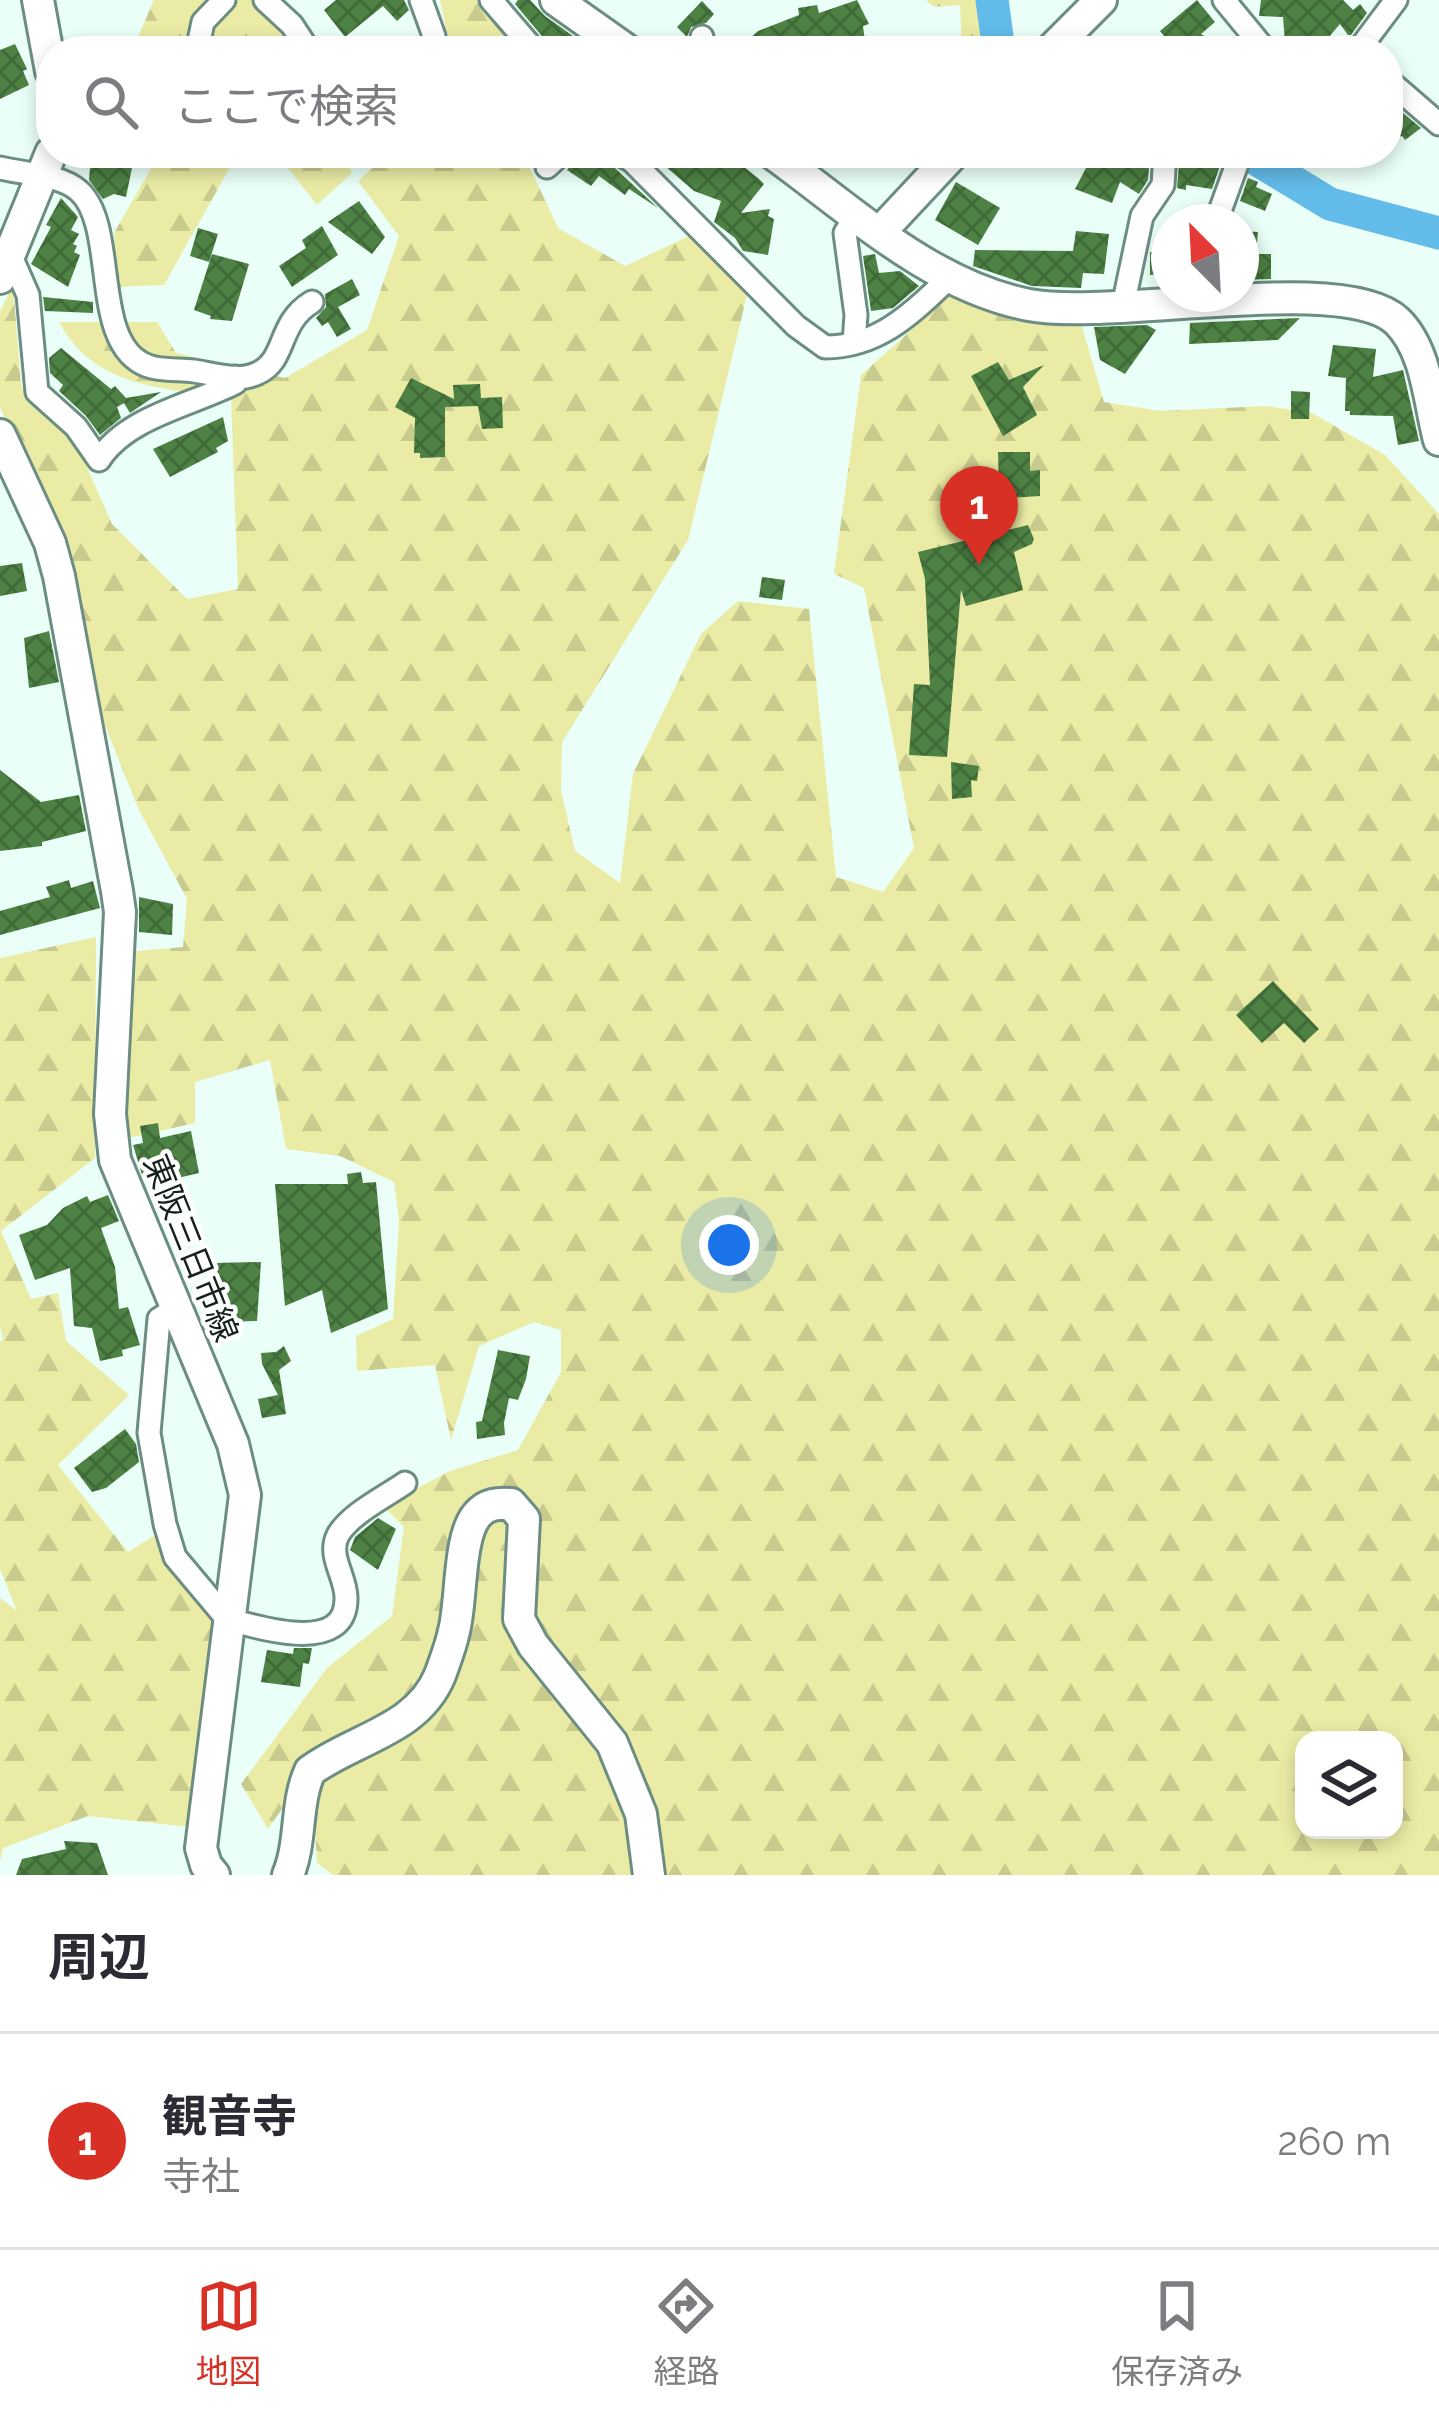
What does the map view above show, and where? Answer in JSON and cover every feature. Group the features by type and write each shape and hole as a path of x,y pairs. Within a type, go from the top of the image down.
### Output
{"main road":[{"path":"38,0 45,36"},
{"path":"556,0 607,36"},
{"path":"1065,36 1101,0"},
{"path":"5,266 47,168"},
{"path":"793,168 948,279 1030,305 1151,304"},
{"path":"869,222 936,168"},
{"path":"1259,298 1348,299 1399,322 1420,359 1439,440"},
{"name":"東阪三日市線","path":"0,435 50,543 120,912 110,1114 115,1160 233,1444 245,1495 201,1848 214,1875"},
{"path":"288,1875 295,1858 303,1785 310,1772 406,1719 426,1702 455,1630 470,1528 482,1510 500,1503 511,1504 524,1519 519,1619 532,1646 612,1743 641,1814 649,1875"}],"street":[{"path":"200,36 203,22 224,0"},
{"path":"266,0 299,36"},
{"path":"421,0 434,36"},
{"path":"491,0 522,36"},
{"path":"1224,0 1254,36"},
{"path":"1368,36 1396,0"},
{"path":"1403,93 1439,124"},
{"path":"0,169 36,166"},
{"path":"52,168 77,188 94,212 110,311 132,354 147,366 235,376 258,374 273,360 293,313 312,302"},
{"path":"639,168 796,326 825,347 854,343 898,326 948,279"},
{"path":"1123,307 1138,236 1148,204 1163,185 1165,168"},
{"path":"1222,204 1235,168"},
{"path":"1128,203 1138,236"},
{"path":"854,343 856,315 845,233 869,222"},
{"path":"5,266 28,295 37,392 76,427 99,460 125,432 166,411 211,397 235,383 235,376"},
{"path":"175,1309 159,1319 149,1432 175,1557 227,1619 316,1634 333,1630 342,1619 346,1599 334,1550 339,1533 405,1483"}],"green space":[{"path":"154,0 272,0 291,36 138,36"},
{"path":"440,0 480,0 509,36 448,36"},
{"path":"926,0 979,0 988,36 961,36 960,5 934,7"},
{"path":"151,168 230,168 164,285 116,287 114,233"},
{"path":"288,168 350,168 352,173 317,205"},
{"path":"372,168 530,168 558,228 625,266 689,236 748,291 688,540 562,742 561,790 575,851 620,883 633,774 701,634 738,601 809,609 836,877 883,892 914,848 864,588 834,574 861,375 955,291 1080,320 1104,402 1161,411 1266,406 1312,413 1385,455 1439,514 1439,1875 333,1875 317,1863 312,1766 268,1829 241,1784 327,1668 392,1616 404,1527 383,1506 450,1471 518,1450 561,1372 561,1330 534,1322 479,1346 451,1440 435,1365 357,1371 356,1336 393,1319 399,1221 394,1182 340,1156 286,1149 270,1060 195,1082 195,1123 128,1138 126,952 183,947 187,899 138,808 91,690 67,572 0,407 0,311 13,285 21,385 78,447 112,524 187,599 238,589 231,398 157,387 112,373 74,344 59,322 157,322 176,353 285,378 367,330 399,236 358,181"},
{"path":"96,937 95,1158 1,1231 31,1299 58,1293 66,1341 129,1395 58,1465 128,1552 160,1532 169,1568 217,1623 190,1827 88,1816 3,1848 0,1861 0,1598 17,1611 0,1569 0,958"}],"building":[{"path":"336,0 404,0 409,10 397,21 383,6 344,36 324,10"},
{"path":"530,0 573,36 542,36 515,4"},
{"path":"857,0 869,24 863,26 864,36 752,36 799,15 798,8 817,5 819,13"},
{"path":"1197,0 1215,22 1201,34 1204,36 1164,36 1160,31"},
{"path":"1261,0 1343,0 1353,10 1360,4 1367,13 1351,35 1340,24 1330,36 1285,36 1283,17 1259,16"},
{"path":"702,1 714,14 706,23 691,27 687,36 677,27"},
{"path":"15,44 29,85 0,99 0,50"},
{"path":"1403,113 1421,128 1403,137"},
{"path":"90,168 132,168 126,197 114,194 103,199 89,180"},
{"path":"615,168 658,208 629,189 625,195 599,176 591,186 567,170"},
{"path":"667,168 745,168 759,179 764,184 741,213 770,209 768,216 774,219 768,255 743,251 714,222 721,201 694,191"},
{"path":"1086,168 1149,168 1139,194 1120,182 1112,203 1075,189"},
{"path":"1179,168 1219,168 1212,189 1177,188"},
{"path":"1248,178 1272,194 1265,211 1259,204 1240,201"},
{"path":"956,182 1000,208 978,245 935,220"},
{"path":"61,198 78,217 71,230 79,234 73,244 80,255 68,287 31,264"},
{"path":"359,201 385,237 372,254 328,222"},
{"path":"322,226 338,255 292,287 279,266 306,248 302,240"},
{"path":"198,228 218,234 209,262 190,256"},
{"path":"1076,231 1109,234 1104,274 1083,273 1081,288 1032,286 973,266 975,250 1073,251"},
{"path":"212,254 249,264 232,321 210,319 194,310"},
{"path":"875,254 879,273 900,271 919,286 893,308 871,311 863,256"},
{"path":"1259,254 1271,254 1271,279 1259,279"},
{"path":"352,279 360,295 338,307 351,329 337,337 328,322 322,326 316,318 326,307 325,294"},
{"path":"43,297 93,302 93,313 45,311"},
{"path":"1300,318 1278,340 1189,344 1190,323"},
{"path":"1147,325 1156,330 1125,374 1100,360 1094,327"},
{"path":"1333,345 1376,349 1373,377 1403,370 1419,441 1398,445 1393,416 1345,411 1346,378 1328,376"},
{"path":"61,348 126,398 161,392 130,413 124,403 117,407 121,418 100,435 59,391 63,385 50,373 49,358"},
{"path":"998,362 1009,380 1044,365 1023,387 1037,415 1003,436 971,376"},
{"path":"411,378 454,399 453,385 480,384 481,398 502,397 503,428 482,429 478,406 445,407 445,457 420,458 420,453 414,453 415,418 395,407"},
{"path":"1291,391 1310,392 1309,419 1291,419"},
{"path":"223,417 228,441 216,448 218,452 170,477 153,449"},
{"path":"998,452 1030,452 1030,471 1040,470 1040,496 1010,498 1010,488 999,488"},
{"path":"1028,525 1032,544 1014,552 1023,590 966,606 961,590 947,757 909,755 914,684 930,685 925,579 918,552"},
{"path":"22,563 27,591 0,596 0,566"},
{"path":"762,577 785,580 782,600 759,597"},
{"path":"49,631 59,682 29,688 24,638"},
{"path":"951,762 979,766 977,781 971,780 972,797 952,799"},
{"path":"0,770 41,802 79,795 86,831 42,842 42,846 0,851"},
{"path":"69,880 71,888 93,881 100,908 0,935 0,911 50,897 46,887"},
{"path":"139,897 173,904 172,935 139,932"},
{"path":"1273,981 1319,1029 1304,1043 1284,1023 1262,1043 1236,1015"},
{"path":"158,1123 160,1138 191,1131 199,1173 161,1182 159,1174 143,1178 133,1145 143,1143 140,1126"},
{"path":"361,1172 363,1183 376,1182 388,1309 331,1333 322,1290 285,1306 275,1184 348,1184 347,1174"},
{"path":"108,1195 119,1221 101,1228 115,1267 119,1309 128,1307 140,1345 122,1350 123,1356 100,1361 92,1328 74,1326 70,1268 35,1280 19,1235 47,1225 63,1208 87,1196 90,1202"},
{"path":"261,1262 257,1321 217,1318 215,1263"},
{"path":"284,1346 291,1361 279,1370 286,1414 262,1418 258,1399 278,1395 261,1353"},
{"path":"498,1350 530,1356 526,1379 518,1400 509,1398 505,1435 477,1439 476,1422 482,1421"},
{"path":"125,1429 136,1444 139,1462 106,1488 92,1492 74,1468"},
{"path":"378,1518 396,1529 378,1570 350,1550 355,1537"},
{"path":"294,1648 312,1648 309,1664 303,1663 300,1687 261,1682 267,1650 293,1654"},
{"path":"64,1841 97,1843 108,1875 16,1875 22,1859 66,1849"}],"waterway":[{"path":"992,0 997,36"},
{"path":"1271,168 1330,204 1439,233"}],"place":[{"name":"観音寺","path":"979,565"}]}
